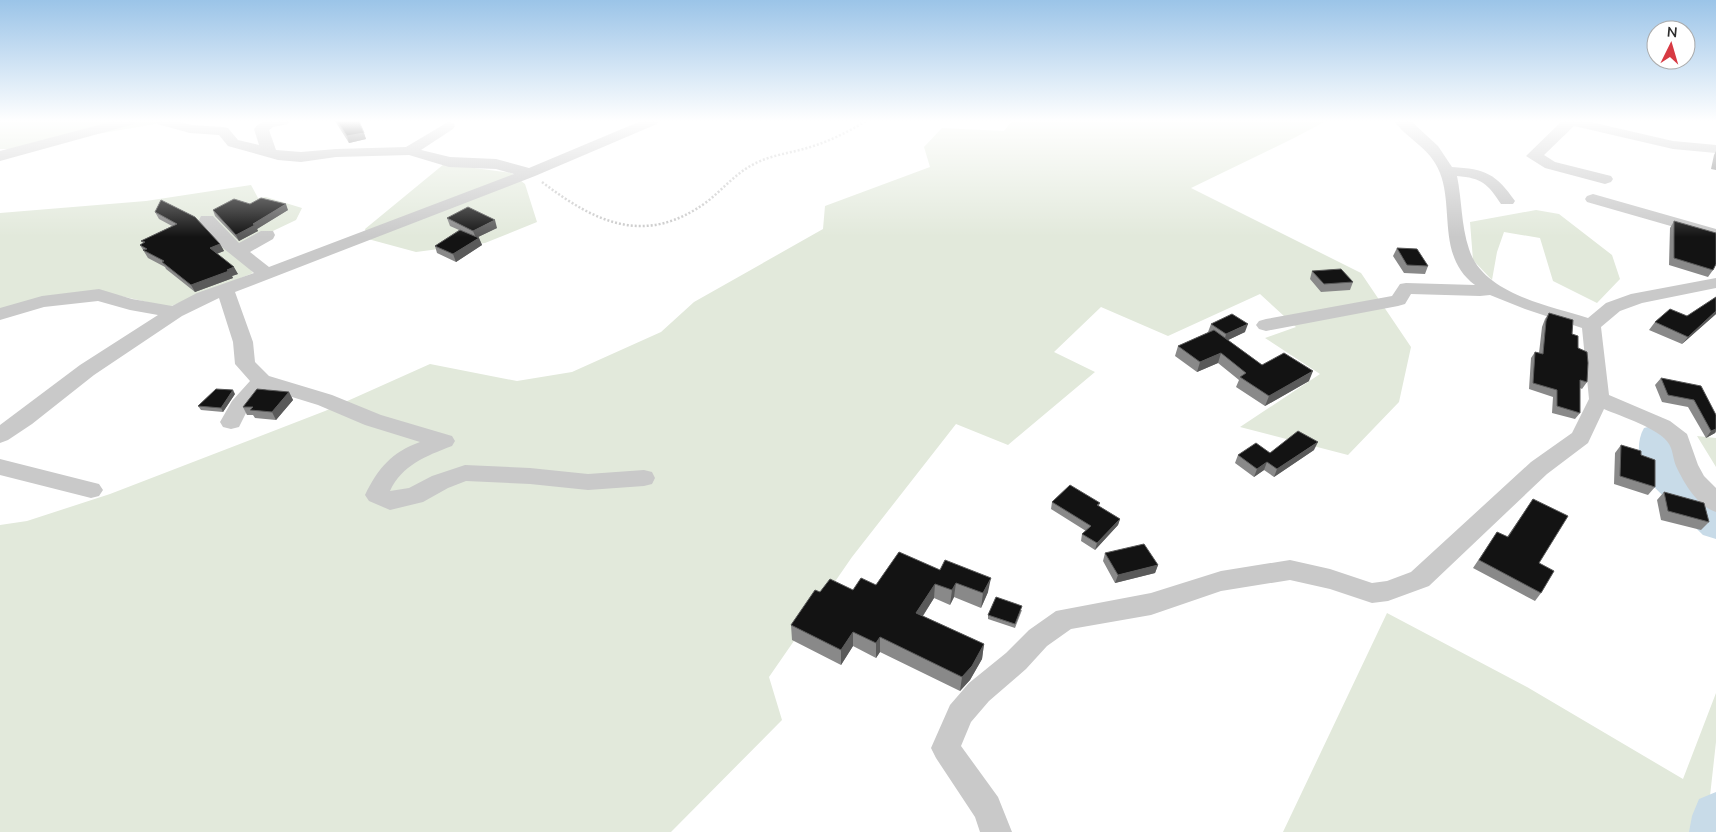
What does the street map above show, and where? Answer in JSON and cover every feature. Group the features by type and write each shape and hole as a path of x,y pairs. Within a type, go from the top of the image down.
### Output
{"street":[{"path":"442,160 450,162 496,164 530,173"},
{"path":"0,435 24,419 87,370 175,312 204,297 561,160"},
{"path":"1439,160 1447,171 1453,199 1458,244 1464,261 1478,279 1493,289 1591,325"},
{"path":"1541,160 1550,165 1605,179"},
{"path":"1447,171 1472,172 1487,177 1496,184 1507,200"},
{"path":"1593,199 1716,234"},
{"path":"207,220 238,251 267,274"},
{"path":"238,251 267,235"},
{"path":"1591,325 1613,307 1638,298 1716,283"},
{"path":"1266,324 1398,300 1406,288 1480,291 1493,289"},
{"path":"225,290 243,342 245,364 262,381 325,400 373,420 444,441 407,455 384,478 378,495 390,501 415,496 440,482 465,473 530,476 588,482 644,478"},
{"path":"0,314 42,302 99,294 130,304 175,312"},
{"path":"996,832 987,808 946,748 960,714 979,692 1016,661 1038,638 1065,619 1151,604 1221,581 1238,578 1290,570 1330,579 1372,593 1388,591 1420,579 1540,468 1580,438 1599,399 1591,325"},
{"path":"231,422 239,406 262,381"},
{"path":"1599,399 1662,426 1679,439 1686,465 1696,482 1716,503"},
{"path":"0,467 91,490"}],"path":[{"path":"530,173 571,204 618,226 641,227 671,220 700,206 755,162 761,160"}],"shaded area":[{"path":"928,160 1249,160 1191,188 1361,273 1411,347 1399,402 1348,455 1240,427 1320,374 1265,338 1296,327 1260,294 1168,336 1101,307 1054,352 1095,372 1008,445 956,424 852,557 769,677 782,720 671,832 0,832 0,525 27,521 110,494 325,411 430,364 517,381 572,372 661,332 694,302 823,229 825,206 930,167"},
{"path":"444,164 511,173 525,184 537,222 485,243 416,252 368,239 365,229"},
{"path":"251,185 258,198 266,197 302,208 296,220 235,249 253,273 169,307 103,292 0,311 0,213 146,201"},
{"path":"1536,210 1559,214 1612,255 1620,279 1597,303 1553,281 1540,238 1504,232 1497,252 1492,280 1473,260 1470,222"},
{"path":"1697,436 1716,438 1716,467"},
{"path":"1387,613 1527,687 1683,779 1716,693 1716,742 1706,832 1283,832"}],"building":[{"path":"261,198 286,204 253,224 255,225 236,235 213,210 234,199 250,204"},
{"path":"161,200 195,217 220,244 210,248 234,267 227,270 229,271 191,285 162,262 164,261 143,250 147,249 140,245 145,242 141,241 177,224 155,212"},
{"path":"468,207 495,220 473,231 447,218"},
{"path":"1674,221 1716,233 1716,264 1713,270 1674,258"},
{"path":"460,230 479,238 453,254 435,246"},
{"path":"1397,248 1417,249 1428,266 1407,265"},
{"path":"1341,269 1353,282 1324,284 1312,271"},
{"path":"1716,297 1716,311 1688,337 1655,322 1670,309 1687,316"},
{"path":"1549,313 1573,320 1572,334 1578,336 1578,348 1587,352 1587,382 1580,380 1580,413 1557,406 1557,390 1533,383 1535,352 1543,354 1546,321"},
{"path":"1232,314 1248,324 1226,334 1211,324"},
{"path":"1214,330 1262,365 1284,353 1313,371 1269,396 1240,377 1246,373 1221,353 1200,362 1178,346"},
{"path":"1661,378 1701,386 1716,415 1716,429 1711,431 1694,400 1668,395"},
{"path":"216,389 233,390 221,408 198,406"},
{"path":"257,389 289,392 272,412 250,410 253,407 243,407"},
{"path":"1298,431 1318,442 1277,469 1267,462 1257,469 1238,455 1256,443 1270,453"},
{"path":"1621,445 1641,451 1641,455 1655,460 1655,487 1620,476"},
{"path":"1070,485 1100,503 1097,505 1120,519 1097,543 1082,534 1091,526 1052,502"},
{"path":"1664,492 1704,503 1709,522 1668,511"},
{"path":"1533,499 1568,516 1539,563 1554,571 1541,593 1479,560 1497,532 1508,537"},
{"path":"1144,544 1158,565 1118,575 1105,553"},
{"path":"899,552 940,570 945,560 991,578 983,593 956,583 952,590 935,584 916,613 984,644 972,666 962,677 880,637 876,643 853,632 841,650 791,625 815,590 820,592 830,579 853,590 861,578 876,585"},
{"path":"996,597 1022,606 1015,624 988,615"}],"waterway":[{"path":"1656,437 1660,471 1716,525"},
{"path":"1714,832 1716,816"}]}
